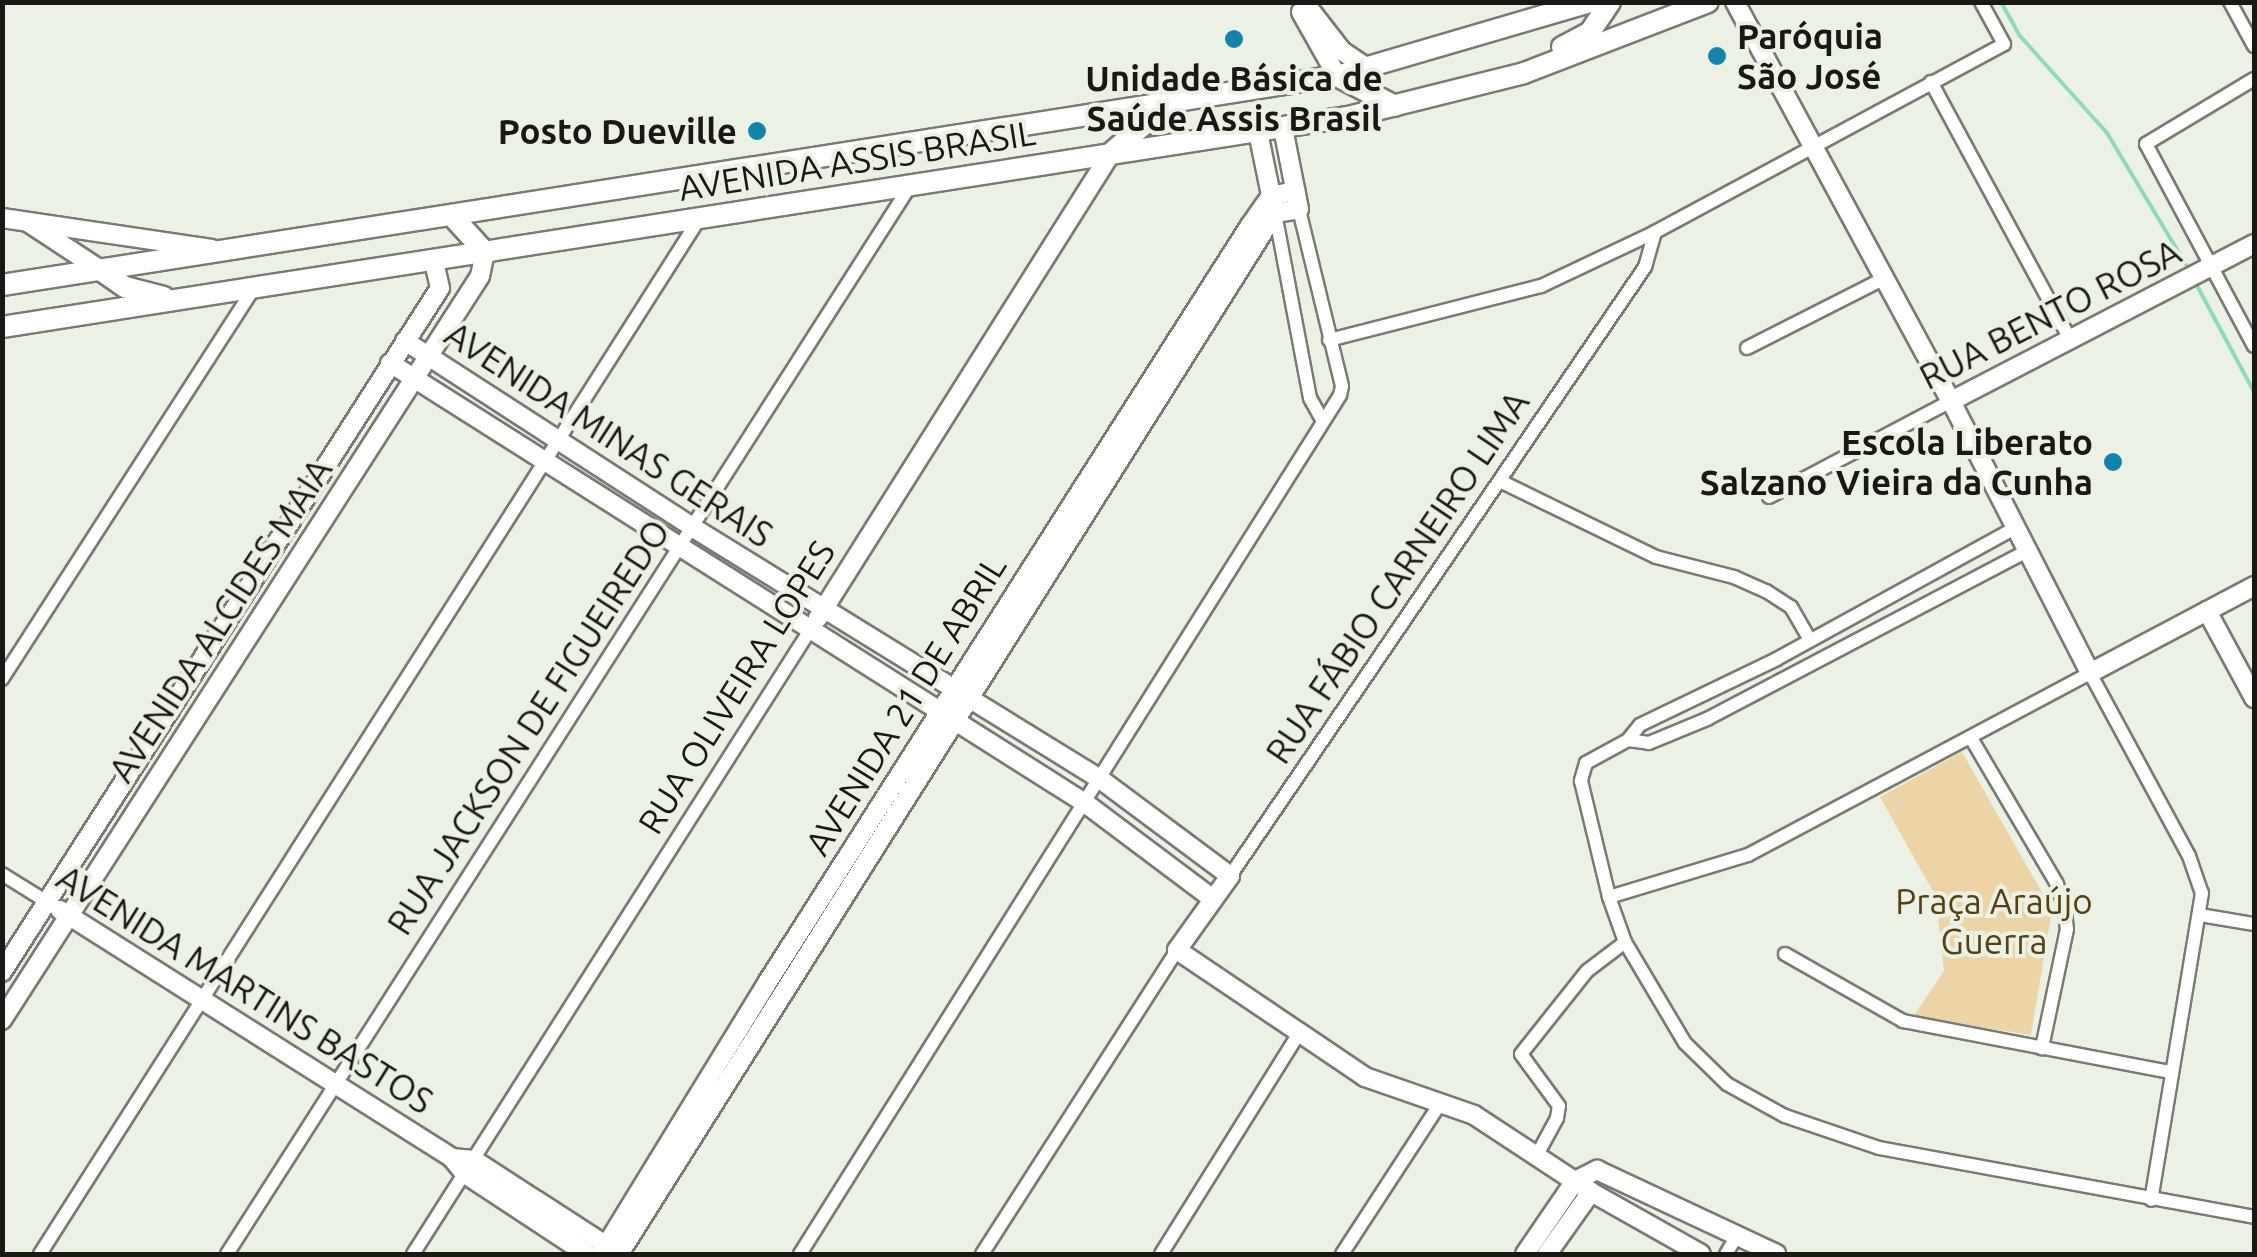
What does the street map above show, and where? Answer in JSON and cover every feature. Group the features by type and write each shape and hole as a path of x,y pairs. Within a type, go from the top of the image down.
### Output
{"main road":[{"name":"AVENIDA ASSIS BRASIL","path":"2,284 453,217 1337,76 1590,2"},
{"path":"1524,72 1540,56 1580,40 1610,2"},
{"name":"AVENIDA ASSIS BRASIL","path":"2,327 434,262 914,181 1283,128 1394,106 1524,72 1708,2"},
{"path":"1337,76 1394,106"},
{"path":"1111,153 1168,105"},
{"path":"453,217 486,252"},
{"path":"99,269 125,287 174,300"}],"street":[{"path":"1295,2 1337,76"},
{"path":"1304,2 1342,50 1367,68"},
{"path":"1735,2 2189,856 2202,893 2151,1200"},
{"path":"1328,340 1541,286 1656,232 2004,44 1981,2"},
{"path":"2230,2 2254,46"},
{"path":"2254,79 2146,144 2254,346"},
{"path":"1931,82 2070,339"},
{"path":"800,1254 1342,386 1328,340 1283,128"},
{"path":"1258,132 1310,398 1323,421"},
{"name":"RUA OLIVEIRA LOPES","path":"413,1254 1111,153"},
{"name":"RUA JACKSON DE FIGUEIREDO","path":"226,1254 914,181"},
{"path":"1273,204 1297,200"},
{"name":"AVENIDA 21 DE ABRIL","path":"613,1253 953,690 1069,521 1273,204"},
{"path":"2,218 228,251"},
{"path":"40,1254 205,1001 699,219"},
{"path":"24,220 99,269"},
{"name":"RUA FÁBIO CARNEIRO LIMA","path":"1177,950 1502,482 1645,268 1656,232"},
{"name":"RUA BENTO ROSA","path":"1768,497 2254,244"},
{"name":"AVENIDA ALCIDES MAIA","path":"2,1020 480,276 486,252"},
{"name":"AVENIDA ALCIDES MAIA","path":"2,972 440,288 434,262"},
{"path":"1748,348 1885,278"},
{"path":"2,678 253,290"},
{"name":"AVENIDA MINAS GERAIS","path":"405,341 692,527 1100,779 1230,876"},
{"name":"AVENIDA MINAS GERAIS","path":"390,363 678,549 1085,803 1214,899"},
{"path":"1502,482 1656,557 1734,577 1766,591 1791,607 1810,640"},
{"name":"AVENIDA 21 DE ABRIL","path":"774,987 958,722 1069,521"},
{"path":"2015,528 1777,658 1640,725 1628,740 1586,762 1581,781 1609,897 1625,942 1670,1021 1704,1065 1727,1084 1785,1116 1879,1148 2254,1217"},
{"path":"1628,740 1650,743 1707,719 2027,551"},
{"path":"1609,897 1748,855 2254,586"},
{"path":"2207,611 2254,698"},
{"path":"1777,658 1788,679"},
{"path":"1697,700 1707,719"},
{"path":"1971,738 2056,884 2065,908 2066,930 2042,1048"},
{"name":"AVENIDA MARTINS BASTOS","path":"2,874 452,1158 613,1253"},
{"path":"2200,914 2254,924"},
{"path":"1537,1155 1558,1118 1559,1106 1520,1054 1587,970 1625,942"},
{"path":"982,1254 1177,950 1298,1035 1366,1076 1474,1115 1583,1186 1701,1254"},
{"path":"1785,954 1903,1021 2171,1072"},
{"path":"1161,1254 1298,1035"},
{"path":"1342,1254 1441,1102"},
{"name":"AVENIDA MARTINS BASTOS","path":"470,1167 587,1254"},
{"path":"1547,1254 1587,1173 1607,1172 1730,1247 1776,1254"},
{"path":"1524,1254 1583,1186"}],"green space":[{"name":"Praça Araújo Guerra","path":"1962,752 2052,910 2031,1035 1913,1017 1944,971 1936,897 1880,797"}],"waterway":[{"path":"2001,2 2020,36 2107,133 2190,271"},
{"path":"2194,280 2254,392"}],"place":[{"name":"Unidade Básica de Saúde Assis Brasil","path":"1234,39"},
{"name":"Paróquia São José","path":"1717,56"},
{"name":"Posto Dueville","path":"757,131"},
{"name":"Escola Liberato Salzano Vieira da Cunha","path":"2113,462"}]}
